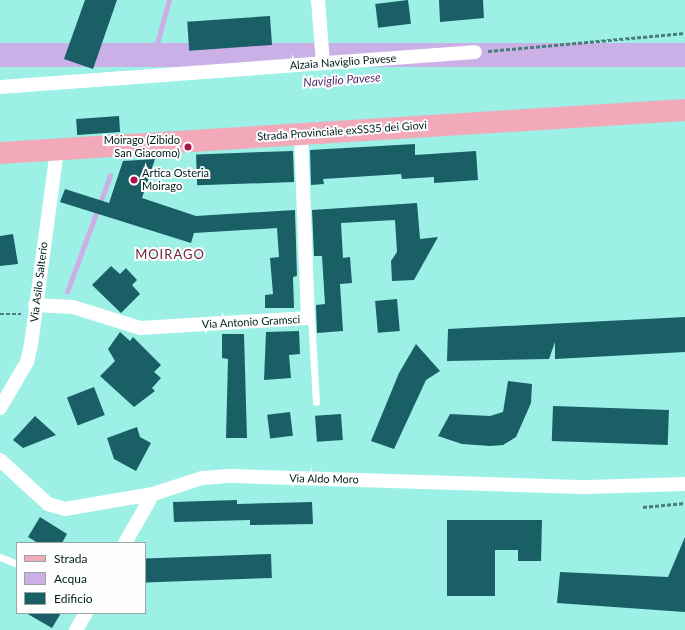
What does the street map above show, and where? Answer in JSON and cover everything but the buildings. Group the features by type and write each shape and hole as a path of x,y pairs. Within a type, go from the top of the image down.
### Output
{"main road":[{"name":"Strada Provinciale exSS35 dei Giovi","path":"0,153 685,110"}],"street":[{"path":"318,0 323,63"},
{"name":"Alzaia Naviglio Pavese","path":"0,87 475,52"},
{"name":"Via Antonio Gramsci","path":"36,305 43,303 73,307 127,326 159,327 303,320 311,315 301,134"},
{"name":"Via Asilo Salterio","path":"0,408 27,362 57,149"},
{"name":"Via Aldo Moro","path":"0,460 48,504 65,509 153,494 202,478 233,476 588,487 669,486 685,484"},
{"name":"Via Aldo Moro","path":"669,486 685,480"},
{"path":"126,542 153,494"},
{"path":"76,630 85,614"}],"lane":[{"path":"311,315 316,402"},
{"path":"0,557 16,564"}],"path":[{"path":"475,52 685,33"},
{"path":"0,314 24,313 36,305"},
{"path":"643,506 685,503"}],"water":[{"path":"0,43 685,43 685,67 0,67"}],"waterway":[{"path":"153,58 169,0"},
{"path":"67,292 110,176"}],"place":[{"name":"Moirago (Zibido San Giacomo)","path":"188,147"},
{"name":"Artica Osteria Moirago","path":"134,180"}],"district":[{"name":"MOIRAGO","path":"170,254"}],"water label":[{"name":"Naviglio Pavese","path":"342,80"}]}
